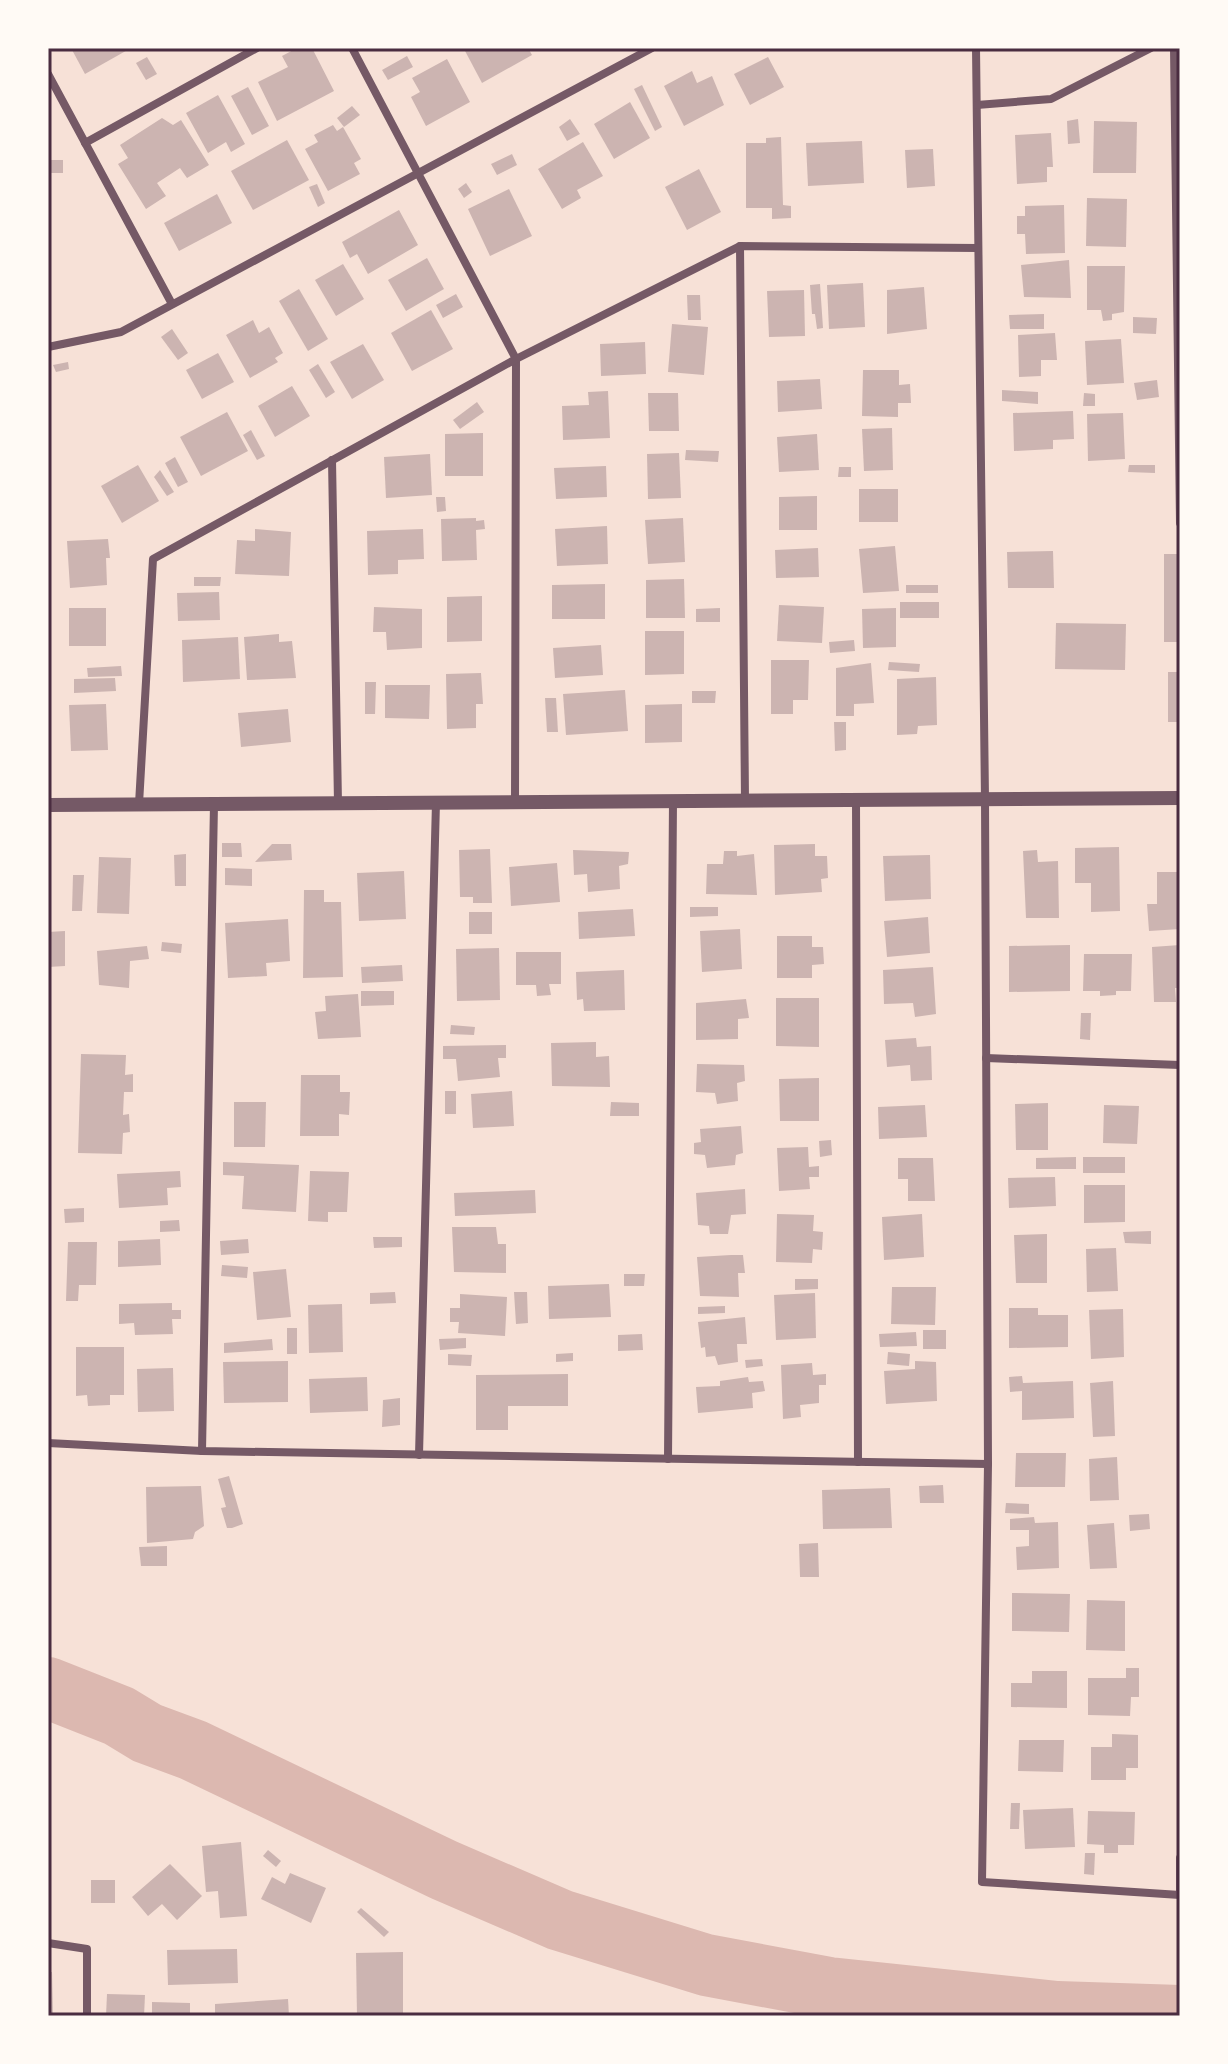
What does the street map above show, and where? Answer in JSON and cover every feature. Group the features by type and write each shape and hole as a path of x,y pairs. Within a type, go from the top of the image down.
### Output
{"street":[{"path":"85,143 257,48"},
{"path":"352,48 516,359 515,802"},
{"path":"48,347 121,332 652,48"},
{"path":"976,48 985,799 988,1464 982,1882 1180,1895 1180,1858"},
{"path":"977,105 1051,99 1151,48"},
{"path":"1174,48 1180,523"},
{"path":"48,74 172,304"},
{"path":"139,804 153,559 516,359 740,246 978,248"},
{"path":"740,246 745,800"},
{"path":"332,460 338,803"},
{"path":"48,805 1180,798"},
{"path":"856,800 858,1462"},
{"path":"668,1459 673,801"},
{"path":"419,1455 436,802"},
{"path":"202,1451 214,804"},
{"path":"986,1058 1180,1065"},
{"path":"48,1443 202,1451 988,1464"},
{"path":"48,1943 87,1949 87,2016"}],"building":[{"path":"71,48 131,48 85,74"},
{"path":"297,48 312,48 334,91 277,121 258,82 288,67 282,56"},
{"path":"466,48 528,48 532,55 482,83"},
{"path":"407,56 413,67 388,80 382,70"},
{"path":"147,57 157,74 146,80 136,63"},
{"path":"768,57 784,87 750,105 734,74"},
{"path":"447,59 470,102 426,126 411,97 420,92 412,78"},
{"path":"692,71 697,83 712,76 724,105 684,126 664,86"},
{"path":"642,85 662,127 655,131 634,89"},
{"path":"248,87 269,126 252,135 231,96"},
{"path":"218,95 245,144 231,152 226,142 208,153 186,113"},
{"path":"630,102 650,138 614,159 594,124"},
{"path":"352,106 360,115 344,127 337,118"},
{"path":"162,118 173,125 181,120 209,165 187,178 180,168 157,183 166,196 146,209 118,164 128,158 120,145"},
{"path":"570,119 580,134 567,141 559,127"},
{"path":"1078,119 1080,143 1068,144 1067,121"},
{"path":"1094,121 1137,122 1136,173 1093,173"},
{"path":"333,125 337,131 343,127 361,159 354,163 360,174 328,191 305,149 318,142 314,135"},
{"path":"1051,133 1053,167 1047,167 1047,182 1017,184 1015,135"},
{"path":"781,137 783,205 791,206 791,218 772,219 772,208 746,208 746,143 766,143 766,138"},
{"path":"287,140 309,180 253,210 231,171"},
{"path":"862,141 864,183 808,186 806,143"},
{"path":"583,142 603,176 577,190 581,198 562,209 538,169"},
{"path":"933,149 935,186 907,188 905,150"},
{"path":"512,154 517,165 497,175 491,164"},
{"path":"48,160 63,160 63,173 48,173"},
{"path":"699,169 721,212 687,230 665,187"},
{"path":"466,183 472,192 464,198 458,189"},
{"path":"317,184 325,203 318,207 309,187"},
{"path":"509,189 532,236 490,256 468,209"},
{"path":"217,194 232,223 179,251 164,223"},
{"path":"1087,198 1127,199 1126,247 1086,246"},
{"path":"1064,205 1065,253 1026,254 1025,234 1017,234 1017,216 1025,216 1025,206"},
{"path":"399,210 418,245 368,274 357,254 350,258 342,242"},
{"path":"427,258 444,289 406,311 388,280"},
{"path":"1069,260 1071,298 1024,297 1021,265"},
{"path":"343,264 364,299 336,316 315,280"},
{"path":"1087,266 1125,266 1124,312 1112,314 1112,320 1103,321 1101,310 1087,310"},
{"path":"863,283 865,327 829,329 827,285"},
{"path":"820,284 823,328 817,329 815,314 812,314 810,285"},
{"path":"924,287 927,329 887,334 887,290"},
{"path":"299,289 328,339 308,351 279,301"},
{"path":"804,290 805,336 769,337 767,291"},
{"path":"456,294 463,307 443,318 436,305"},
{"path":"687,295 700,295 701,320 688,320"},
{"path":"431,310 453,349 412,371 391,333"},
{"path":"1044,314 1044,329 1010,329 1009,315"},
{"path":"1133,317 1157,318 1156,334 1133,333"},
{"path":"253,320 259,333 269,327 283,353 275,358 278,362 250,378 226,335"},
{"path":"672,324 708,327 704,375 668,372"},
{"path":"172,329 188,353 178,360 161,337"},
{"path":"1055,333 1057,360 1041,360 1041,376 1019,377 1018,335"},
{"path":"1121,339 1124,383 1087,385 1085,341"},
{"path":"645,342 646,374 601,376 600,344"},
{"path":"363,344 384,380 352,399 330,362"},
{"path":"218,353 234,382 202,399 186,370"},
{"path":"68,362 69,369 56,372 53,365"},
{"path":"318,364 335,392 326,398 309,370"},
{"path":"863,370 899,370 899,385 910,384 911,403 898,403 898,417 862,416"},
{"path":"820,379 822,409 778,412 777,381"},
{"path":"1157,380 1159,397 1137,400 1134,383"},
{"path":"292,386 310,416 275,437 258,406"},
{"path":"1002,390 1038,392 1038,404 1002,401"},
{"path":"608,391 610,438 563,440 562,406 589,405 588,392"},
{"path":"648,393 678,393 679,431 649,431"},
{"path":"1084,393 1095,394 1095,406 1083,406"},
{"path":"477,402 484,412 460,429 453,420"},
{"path":"1073,411 1074,439 1053,440 1053,449 1014,451 1013,413"},
{"path":"227,412 248,451 201,476 180,437"},
{"path":"1123,413 1125,459 1088,461 1087,414"},
{"path":"892,428 893,470 864,471 862,429"},
{"path":"251,430 265,456 257,460 243,435"},
{"path":"483,433 483,476 445,476 445,434"},
{"path":"817,434 819,470 779,472 777,437"},
{"path":"686,450 719,451 718,462 685,460"},
{"path":"679,453 681,498 648,499 647,454"},
{"path":"430,454 432,495 386,498 384,457"},
{"path":"175,457 188,482 178,487 165,463"},
{"path":"138,465 159,501 122,523 101,486"},
{"path":"1129,465 1155,465 1155,473 1128,472"},
{"path":"606,466 607,497 556,499 554,468"},
{"path":"839,467 851,467 851,477 838,477"},
{"path":"160,470 174,492 167,496 154,477"},
{"path":"859,489 898,489 898,522 859,522"},
{"path":"817,496 817,530 779,530 779,497"},
{"path":"436,497 445,497 446,511 437,512"},
{"path":"476,518 476,521 484,520 485,529 476,530 477,560 442,561 441,519"},
{"path":"683,518 685,562 648,564 645,520"},
{"path":"607,526 608,564 557,566 555,529"},
{"path":"255,529 291,532 289,576 235,574 237,540 255,541"},
{"path":"423,529 424,559 398,560 398,574 368,575 367,531"},
{"path":"108,539 110,558 106,558 107,585 70,588 67,541"},
{"path":"895,546 899,591 863,593 859,549"},
{"path":"818,548 819,577 776,578 775,550"},
{"path":"1053,551 1054,588 1008,588 1007,552"},
{"path":"1164,554 1180,554 1180,642 1164,642"},
{"path":"194,577 221,577 220,586 194,586"},
{"path":"684,579 685,618 646,618 646,580"},
{"path":"605,584 605,619 552,619 552,585"},
{"path":"906,585 938,585 938,593 906,593"},
{"path":"219,592 220,620 178,621 177,593"},
{"path":"482,596 482,641 447,642 447,597"},
{"path":"900,602 939,602 939,618 900,618"},
{"path":"779,605 824,607 822,643 777,641"},
{"path":"374,607 422,609 422,648 387,650 386,632 373,632"},
{"path":"69,608 106,608 106,646 69,646"},
{"path":"720,608 720,622 696,622 696,609"},
{"path":"896,608 896,647 863,648 862,609"},
{"path":"1056,623 1126,624 1125,670 1055,669"},
{"path":"645,631 684,631 684,674 645,675"},
{"path":"279,634 279,642 292,641 296,678 247,680 244,637"},
{"path":"238,637 240,679 183,682 182,640"},
{"path":"854,640 855,651 830,653 829,642"},
{"path":"601,645 603,675 555,678 553,648"},
{"path":"771,660 809,660 808,700 793,700 793,714 771,714"},
{"path":"889,662 920,664 919,672 888,670"},
{"path":"871,663 874,703 854,704 854,716 836,716 836,668"},
{"path":"121,666 122,676 88,677 87,668"},
{"path":"1168,672 1180,672 1180,722 1168,722"},
{"path":"481,673 483,704 476,704 476,728 447,729 446,674"},
{"path":"936,677 937,725 918,726 917,734 897,735 897,679"},
{"path":"115,678 116,691 74,693 74,679"},
{"path":"365,682 376,682 375,714 365,714"},
{"path":"385,685 430,685 429,719 385,718"},
{"path":"625,690 628,731 566,735 563,694"},
{"path":"692,691 716,691 715,703 692,703"},
{"path":"545,698 556,698 558,732 547,732"},
{"path":"106,704 108,750 71,751 69,705"},
{"path":"682,704 682,742 645,743 645,705"},
{"path":"288,709 291,742 241,747 238,713"},
{"path":"834,722 846,722 846,750 835,751"},
{"path":"222,843 241,843 242,857 222,857"},
{"path":"272,844 291,844 292,860 255,862"},
{"path":"815,844 815,856 827,856 828,878 821,879 822,892 775,895 774,845"},
{"path":"1119,847 1120,911 1091,912 1091,883 1075,883 1075,848"},
{"path":"490,849 492,903 473,903 473,897 460,897 459,850"},
{"path":"573,850 629,852 628,864 619,866 620,889 588,892 587,874 574,875"},
{"path":"1037,850 1038,862 1058,861 1059,918 1026,918 1023,851"},
{"path":"724,851 737,851 737,856 754,854 757,895 706,894 707,864 723,864"},
{"path":"186,854 186,886 175,886 174,855"},
{"path":"930,855 931,899 885,901 883,856"},
{"path":"99,857 131,858 129,914 97,913"},
{"path":"557,863 560,902 511,906 509,867"},
{"path":"225,868 252,869 252,886 225,885"},
{"path":"404,871 406,919 359,921 357,873"},
{"path":"1157,872 1180,872 1180,929 1149,931 1147,904 1157,904"},
{"path":"73,875 84,875 82,911 72,911"},
{"path":"304,890 324,890 324,902 341,902 343,977 303,978"},
{"path":"690,907 718,907 718,916 690,917"},
{"path":"633,909 635,936 579,939 578,912"},
{"path":"469,912 492,912 492,934 469,934"},
{"path":"928,917 930,953 887,957 884,921"},
{"path":"288,919 290,961 266,963 267,976 228,978 225,923"},
{"path":"740,929 742,969 702,972 700,931"},
{"path":"65,931 65,966 48,967 48,932"},
{"path":"777,936 812,936 812,947 823,947 824,964 812,965 812,978 777,978"},
{"path":"162,942 182,944 181,953 161,951"},
{"path":"1070,945 1070,991 1009,992 1009,946"},
{"path":"1180,945 1180,988 1175,988 1176,1002 1154,1002 1152,947"},
{"path":"147,946 149,959 130,961 129,988 99,985 97,951"},
{"path":"499,948 500,1000 457,1001 456,949"},
{"path":"516,952 561,952 561,984 549,984 551,995 537,996 536,985 516,985"},
{"path":"1084,954 1132,954 1131,991 1100,996 1100,991 1083,991"},
{"path":"402,965 403,981 362,983 361,967"},
{"path":"933,967 936,1014 915,1017 913,1003 884,1004 883,970"},
{"path":"624,970 625,1010 584,1011 583,999 577,1000 576,972"},
{"path":"361,991 394,991 394,1005 361,1006"},
{"path":"358,994 361,1037 318,1039 315,1012 326,1011 325,996"},
{"path":"776,998 819,998 819,1047 776,1046"},
{"path":"746,999 749,1018 738,1019 738,1039 696,1040 696,1003"},
{"path":"1081,1013 1091,1013 1090,1040 1080,1039"},
{"path":"451,1025 475,1027 474,1035 450,1034"},
{"path":"916,1038 917,1047 931,1046 932,1080 911,1081 910,1065 887,1067 885,1040"},
{"path":"596,1042 596,1057 609,1056 610,1087 552,1086 551,1043"},
{"path":"506,1045 506,1058 498,1058 500,1077 458,1081 456,1059 443,1059 443,1046"},
{"path":"81,1054 126,1055 125,1075 133,1074 133,1092 124,1092 123,1115 129,1114 130,1132 123,1133 122,1154 78,1153"},
{"path":"697,1064 744,1065 745,1081 737,1083 738,1101 717,1104 715,1093 696,1092"},
{"path":"301,1075 340,1075 340,1092 350,1092 349,1115 339,1114 339,1136 300,1136"},
{"path":"819,1078 819,1121 780,1121 779,1079"},
{"path":"445,1091 456,1091 456,1114 445,1114"},
{"path":"512,1091 514,1126 473,1128 471,1094"},
{"path":"234,1102 266,1102 265,1147 234,1147"},
{"path":"611,1102 639,1103 639,1116 610,1116"},
{"path":"1048,1103 1048,1150 1016,1150 1015,1104"},
{"path":"925,1105 927,1137 879,1139 878,1107"},
{"path":"1104,1105 1139,1106 1137,1144 1103,1143"},
{"path":"741,1126 743,1153 736,1155 735,1165 707,1168 705,1155 694,1154 694,1143 701,1142 700,1129"},
{"path":"831,1140 832,1155 820,1157 819,1141"},
{"path":"808,1147 809,1167 819,1166 819,1177 809,1177 810,1189 779,1191 777,1148"},
{"path":"1076,1157 1076,1169 1036,1169 1036,1158"},
{"path":"1083,1157 1125,1157 1125,1173 1083,1173"},
{"path":"898,1158 933,1158 935,1201 908,1201 908,1179 898,1179"},
{"path":"223,1162 299,1165 296,1212 242,1209 244,1176 223,1175"},
{"path":"180,1171 181,1187 167,1188 168,1205 119,1208 117,1174"},
{"path":"310,1171 349,1172 347,1212 328,1212 328,1222 308,1221"},
{"path":"1055,1177 1056,1206 1009,1208 1008,1178"},
{"path":"1084,1185 1125,1185 1125,1222 1084,1223"},
{"path":"745,1189 746,1214 731,1215 728,1234 710,1234 709,1226 698,1225 696,1193"},
{"path":"535,1190 536,1213 455,1216 454,1193"},
{"path":"84,1208 84,1222 65,1223 64,1209"},
{"path":"777,1214 814,1215 813,1231 823,1232 822,1250 813,1249 812,1263 776,1262"},
{"path":"922,1214 924,1257 884,1260 882,1217"},
{"path":"179,1220 180,1231 160,1232 160,1221"},
{"path":"452,1227 496,1227 498,1244 506,1244 506,1273 454,1272"},
{"path":"1151,1231 1151,1244 1125,1243 1123,1232"},
{"path":"1047,1234 1047,1283 1016,1283 1014,1235"},
{"path":"373,1237 402,1237 402,1247 374,1248"},
{"path":"160,1239 161,1265 118,1267 118,1241"},
{"path":"248,1239 249,1253 221,1255 220,1241"},
{"path":"68,1242 97,1242 96,1285 79,1285 78,1301 66,1301"},
{"path":"1116,1248 1118,1291 1087,1292 1086,1249"},
{"path":"743,1255 745,1273 738,1273 739,1297 700,1296 697,1257"},
{"path":"222,1265 248,1267 247,1278 221,1276"},
{"path":"286,1269 291,1317 257,1320 253,1272"},
{"path":"624,1274 645,1274 644,1286 624,1286"},
{"path":"795,1279 818,1279 818,1289 795,1290"},
{"path":"609,1284 611,1317 549,1319 548,1286"},
{"path":"892,1287 936,1287 935,1325 891,1324"},
{"path":"395,1292 396,1303 370,1304 370,1293"},
{"path":"514,1292 527,1292 528,1323 516,1324"},
{"path":"815,1293 816,1338 776,1340 774,1295"},
{"path":"460,1294 507,1297 505,1336 458,1333 459,1322 450,1322 450,1308 460,1308"},
{"path":"172,1303 172,1310 181,1310 181,1319 172,1319 173,1334 135,1335 134,1323 119,1324 119,1304"},
{"path":"342,1304 343,1352 309,1353 308,1305"},
{"path":"725,1306 725,1313 698,1314 698,1307"},
{"path":"1009,1308 1038,1308 1038,1315 1068,1315 1068,1347 1009,1348"},
{"path":"1123,1309 1124,1357 1091,1359 1089,1310"},
{"path":"745,1317 747,1344 737,1344 738,1362 718,1365 715,1356 706,1357 705,1347 701,1348 698,1322"},
{"path":"287,1328 297,1328 297,1354 287,1354"},
{"path":"923,1330 946,1330 946,1349 923,1349"},
{"path":"916,1332 917,1346 880,1347 879,1334"},
{"path":"642,1334 643,1350 618,1351 618,1335"},
{"path":"466,1338 466,1348 440,1350 439,1339"},
{"path":"272,1339 273,1350 224,1353 224,1343"},
{"path":"76,1347 124,1347 124,1395 110,1395 110,1405 88,1406 87,1395 76,1396"},
{"path":"888,1352 910,1354 909,1366 887,1364"},
{"path":"573,1353 573,1361 556,1362 556,1354"},
{"path":"448,1354 472,1355 471,1366 448,1365"},
{"path":"762,1359 763,1366 746,1368 745,1360"},
{"path":"288,1361 288,1402 224,1403 223,1362"},
{"path":"915,1361 936,1362 937,1401 886,1404 884,1371 915,1369"},
{"path":"812,1363 813,1375 826,1374 826,1385 819,1385 819,1403 800,1405 801,1417 783,1419 781,1365"},
{"path":"173,1368 174,1411 138,1412 137,1369"},
{"path":"568,1374 568,1406 508,1406 508,1430 476,1430 476,1375"},
{"path":"1022,1376 1023,1383 1073,1381 1074,1418 1022,1420 1022,1391 1010,1392 1009,1377"},
{"path":"367,1377 368,1411 310,1413 309,1379"},
{"path":"748,1377 749,1382 763,1381 765,1391 752,1393 753,1408 698,1413 696,1387 720,1386 720,1381"},
{"path":"1113,1381 1115,1436 1093,1437 1090,1383"},
{"path":"400,1398 400,1425 382,1427 383,1400"},
{"path":"1016,1453 1066,1453 1065,1487 1015,1487"},
{"path":"1117,1457 1119,1500 1090,1501 1089,1459"},
{"path":"229,1476 243,1524 232,1528 227,1528 221,1508 226,1507 218,1479"},
{"path":"943,1485 944,1503 920,1503 919,1486"},
{"path":"201,1486 204,1526 195,1532 193,1539 147,1543 146,1487"},
{"path":"890,1488 892,1528 823,1529 822,1490"},
{"path":"1006,1503 1029,1504 1029,1514 1005,1513"},
{"path":"1149,1514 1150,1529 1130,1531 1129,1515"},
{"path":"1034,1517 1035,1523 1058,1522 1059,1568 1017,1570 1016,1547 1029,1546 1029,1530 1010,1530 1010,1519"},
{"path":"1114,1523 1117,1568 1090,1569 1087,1525"},
{"path":"818,1543 819,1577 800,1577 799,1544"},
{"path":"167,1546 167,1566 141,1566 139,1547"},
{"path":"1012,1593 1070,1594 1069,1632 1012,1631"},
{"path":"1087,1600 1125,1601 1125,1651 1086,1650"},
{"path":"1126,1668 1139,1668 1139,1697 1131,1697 1130,1716 1088,1715 1088,1678 1126,1678"},
{"path":"1032,1671 1067,1671 1067,1708 1011,1707 1011,1683 1032,1683"},
{"path":"1112,1734 1138,1735 1138,1768 1126,1768 1126,1780 1091,1780 1091,1747 1112,1747"},
{"path":"1019,1740 1064,1740 1063,1772 1018,1771"},
{"path":"1011,1803 1020,1803 1019,1829 1010,1829"},
{"path":"1073,1808 1075,1847 1025,1849 1023,1810"},
{"path":"1088,1811 1135,1812 1134,1845 1118,1845 1118,1853 1104,1853 1104,1845 1087,1844"},
{"path":"241,1842 247,1916 220,1918 218,1891 206,1892 202,1846"},
{"path":"268,1850 281,1861 276,1867 263,1856"},
{"path":"1085,1853 1095,1853 1094,1875 1084,1874"},
{"path":"170,1864 202,1896 177,1920 162,1904 148,1916 132,1897"},
{"path":"290,1873 326,1888 311,1923 261,1899 272,1877 285,1884"},
{"path":"91,1880 115,1880 115,1903 91,1903"},
{"path":"361,1908 389,1932 384,1937 357,1912"},
{"path":"237,1949 238,1983 168,1985 167,1950"},
{"path":"403,1952 403,2016 357,2016 356,1953"},
{"path":"48,1972 52,1972 53,2013 48,2013"},
{"path":"107,1994 145,1995 144,2016 106,2016"},
{"path":"288,1999 289,2016 215,2016 215,2004"},
{"path":"152,2002 190,2003 190,2016 152,2016"}],"waterway":[{"path":"48,1688 119,1716 147,1733 193,1750 444,1870 560,1920 706,1965 829,1988 1057,2012 1180,2016"}]}
